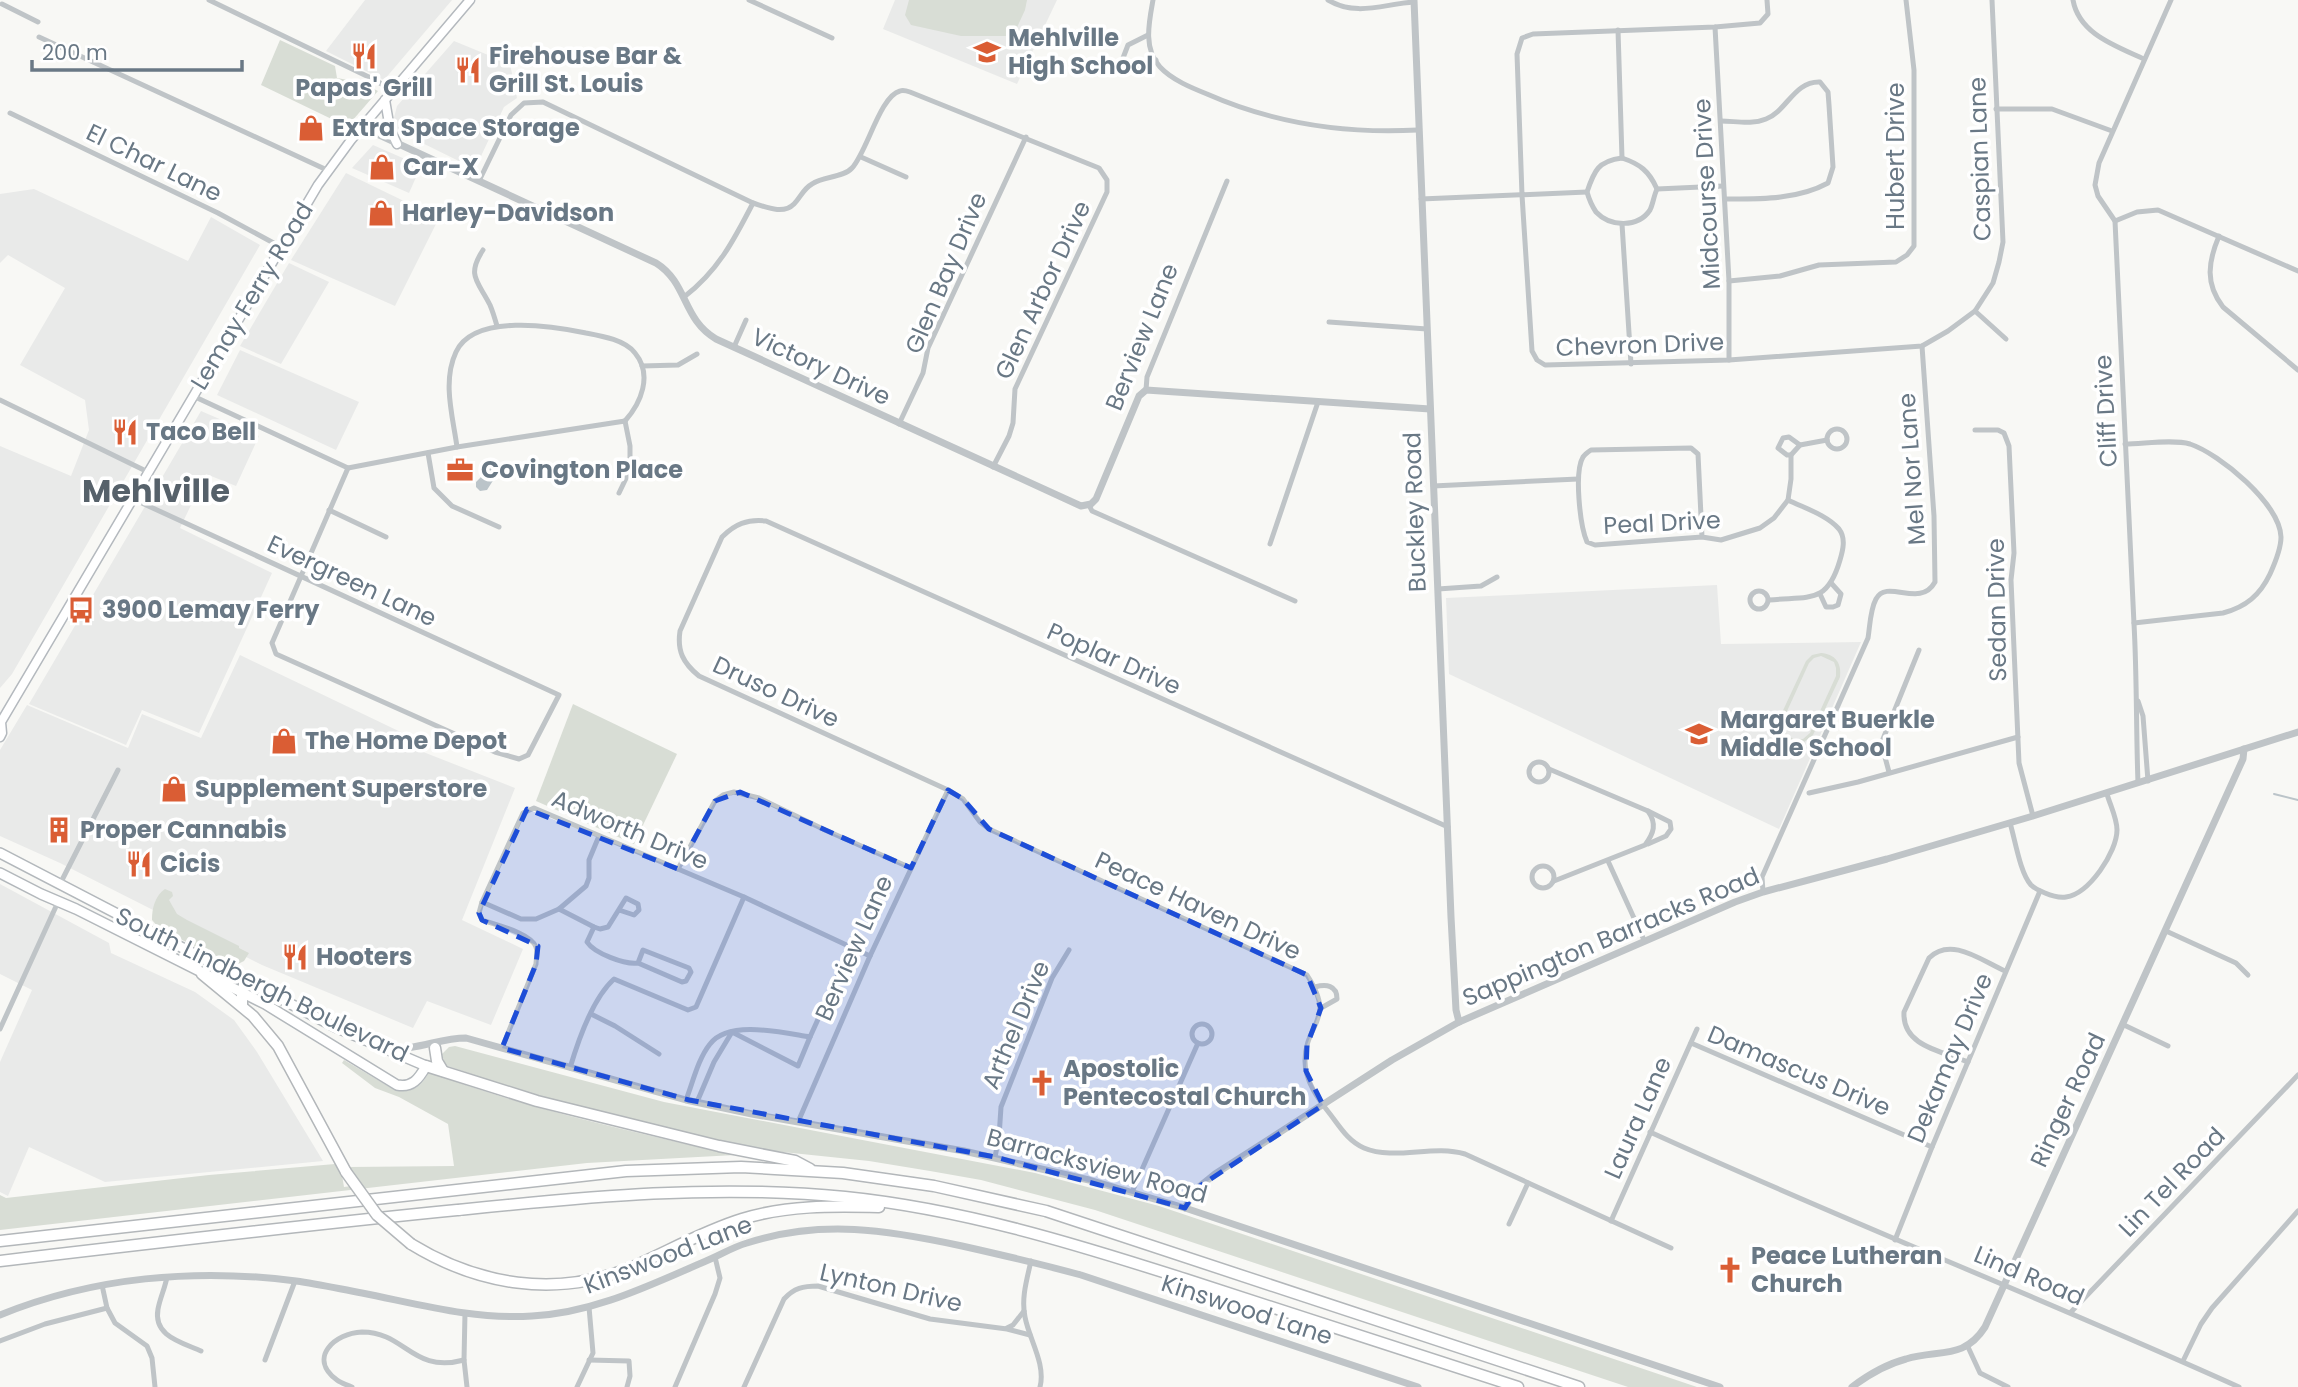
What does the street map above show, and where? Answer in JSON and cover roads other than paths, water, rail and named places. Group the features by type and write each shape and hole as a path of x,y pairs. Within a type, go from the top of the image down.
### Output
{"highway":[{"path":"202,974 242,1006 278,1046 346,1172 377,1215 411,1244 434,1258 471,1274 511,1283 549,1285 590,1280 616,1273 707,1232 758,1214 814,1206 924,1208"},
{"path":"242,1006 242,992 246,982"},
{"path":"435,1048 437,1061 443,1072"},
{"path":"426,1066 550,1104 719,1146 795,1161 814,1171"},
{"path":"0,1241 626,1171 741,1167 814,1171 896,1179 1046,1211 1579,1387"},
{"path":"0,1261 617,1194 694,1191 848,1197 999,1223 1073,1243 1518,1387"}],"main road":[{"name":"Lemay Ferry Road","path":"0,737 1,722 327,170 470,0"},
{"path":"385,100 390,129 397,144"},
{"name":"South Lindbergh Boulevard","path":"0,853 335,1027 426,1066 421,1076 412,1084 397,1084 242,992 0,873"}],"street":[{"path":"209,0 375,79 393,91"},
{"path":"748,0 832,38"},
{"path":"1153,0 1148,35 1156,60 1160,68 1186,85 1222,101 1305,125 1365,132 1418,130"},
{"path":"1328,0 1344,8 1364,10 1414,1"},
{"path":"1622,158 1618,30 1760,23 1768,14 1767,0"},
{"name":"Hubert Drive","path":"1730,281 1780,276 1819,265 1896,262 1914,246 1914,70 1906,0"},
{"name":"Caspian Lane","path":"1975,311 1993,283 2003,242 1992,0"},
{"path":"2073,0 2078,18 2102,40 2144,59"},
{"path":"1996,109 2052,109 2112,131 2171,0"},
{"name":"Buckley Road","path":"1414,1 1437,589 1454,971 1459,1022"},
{"path":"2,4 38,22"},
{"name":"Midcourse Drive","path":"1715,27 1730,281 1729,360"},
{"name":"Chevron Drive","path":"1618,30 1533,34 1522,37 1517,54 1522,195 1532,351 1537,360 1545,365 1729,360 1922,346 1975,311"},
{"path":"1148,35 1128,45 1123,58 1132,68 1140,68 1156,60"},
{"path":"39,37 327,170"},
{"path":"1721,121 1758,122 1767,119 1775,115 1796,91 1810,82 1820,82 1828,92 1833,167 1828,183 1814,190 1765,199 1725,199"},
{"path":"478,181 511,115 524,103 543,102 753,203 778,211 794,205 803,190 815,181 849,172 861,156 888,99 900,91 910,92 1026,137"},
{"name":"El Char Lane","path":"10,113 218,213 281,247"},
{"name":"Victory Drive","path":"362,127 656,263 672,276 701,329 734,347 1074,504 1089,505 1092,511 1128,528 1295,601"},
{"name":"Cliff Drive","path":"2112,131 2099,163 2095,186 2104,206 2115,221 2134,623 2138,783"},
{"name":"Glen Arbor Drive","path":"993,467 1013,423 1015,389 1107,192 1107,180 1099,167 1026,137"},
{"name":"Glen Bay Drive","path":"899,424 923,373 928,348 1026,137"},
{"path":"861,156 906,177"},
{"path":"1622,158 1646,169 1657,189 1649,211 1635,221 1622,224 1608,221 1597,213 1587,192 1593,172 1608,160 1622,158"},
{"name":"Berview Lane","path":"1089,505 1101,490 1139,396 1146,390 1147,377 1227,181"},
{"path":"1657,189 1723,186"},
{"path":"1421,199 1587,192"},
{"path":"684,297 712,271 727,252 753,203"},
{"path":"2115,221 2137,212 2158,210 2298,271"},
{"path":"1622,224 1631,363"},
{"path":"2219,236 2208,272 2215,296 2223,307 2298,370"},
{"path":"482,250 474,263 473,272 497,326"},
{"path":"1975,311 2006,339"},
{"path":"734,347 746,320"},
{"path":"1329,322 1427,329"},
{"path":"192,396 348,468 457,447 625,421 637,408 644,390 642,366 635,352 621,343 599,335 532,324 497,326 469,337 457,349 448,387 457,447"},
{"name":"Mel Nor Lane","path":"1763,892 1762,877 1868,638 1874,603 1878,596 1888,591 1923,594 1931,589 1935,582 1922,346"},
{"path":"642,366 678,365 697,354"},
{"path":"1146,390 1430,409"},
{"path":"0,400 148,472"},
{"path":"1270,544 1318,402"},
{"path":"619,493 630,470 630,446 625,421"},
{"name":"Sedan Drive","path":"1975,430 1997,430 2004,433 2009,446 2014,553 2011,580 2018,737 2021,773 2033,816"},
{"path":"1791,455 1778,448 1783,438 1789,437 1800,445"},
{"path":"1769,600 1820,594 1832,584 1844,547 1842,532 1832,522 1788,500 1791,455 1800,445 1827,440"},
{"path":"2125,444 2184,443 2209,452 2261,497 2275,514 2281,539 2265,584 2253,600 2222,613 2134,623"},
{"path":"1433,486 1578,479 1582,458 1591,450 1691,448 1698,454 1702,537"},
{"path":"428,453 434,488 452,506 499,527"},
{"path":"299,576 348,468"},
{"name":"Peal Drive","path":"1578,479 1583,533 1587,542 1595,545 1702,537 1721,540 1760,528 1774,518 1788,500"},
{"name":"Evergreen Lane","path":"132,498 559,695 528,755 519,759 495,752 276,654 272,643 299,576"},
{"path":"328,510 386,537"},
{"name":"Druso Drive","path":"766,521 753,520 731,527 722,537 680,631 678,644 681,657 699,676 948,790"},
{"name":"Poplar Drive","path":"766,521 1448,827"},
{"path":"1437,589 1481,586 1497,577"},
{"path":"1820,594 1825,607 1838,605 1841,594 1832,584"},
{"path":"1889,772 1882,746 1883,739 1919,650"},
{"name":"Cliff Drive","path":"2137,698 2143,716 2148,781"},
{"name":"Sappington Barracks Road","path":"1185,1208 1197,1188 1392,1060 1459,1022 1644,940 1763,892 2107,794 2298,732"},
{"path":"1809,793 2018,737"},
{"name":"Ringer Road","path":"1968,1347 1985,1327 2005,1285 2243,759 2244,749"},
{"path":"1549,769 1648,811 1670,822 1671,829 1666,836 1554,881 1549,887 1536,885 1533,875 1539,867 1546,867 1554,874 1554,881"},
{"path":"60,884 118,770"},
{"name":"Berview Lane","path":"798,1122 870,956 948,790"},
{"name":"Peace Haven Drive","path":"948,790 963,799 980,822 989,829 1307,975 1315,987 1321,1008"},
{"path":"678,869 715,801 734,792 759,798 911,868"},
{"path":"2010,823 2025,876 2031,885 2057,897 2075,895 2104,866 2117,829 2107,794"},
{"name":"Adworth Drive","path":"482,902 523,813 534,808 744,898 870,956"},
{"path":"1645,845 1653,834 1653,818 1648,811"},
{"path":"502,1048 534,971 537,949 524,935 482,920 479,913 482,902 521,919 536,919 559,909 586,887 589,860 599,836"},
{"path":"1608,861 1644,940"},
{"name":"Dekamay Drive","path":"1895,1240 2040,891"},
{"path":"570,1068 602,991 614,979 688,1010 696,1007 744,898"},
{"path":"0,1029 58,902"},
{"path":"559,909 600,929 608,927 619,910"},
{"path":"594,927 587,942 590,947 621,962 638,963 682,982 686,981 691,972 689,968 643,950 638,963"},
{"path":"2166,931 2236,963 2248,975"},
{"path":"732,1032 798,1066 851,946"},
{"path":"1968,1062 1913,1039 1903,1021 1904,1012 1929,958 1936,951 1952,948 2005,971"},
{"name":"Arthel Drive","path":"995,1157 1001,1107 1052,978 1069,950"},
{"path":"1315,987 1329,985 1337,993 1336,999 1321,1008 1307,1045 1305,1059 1310,1083 1347,1137 1366,1149 1394,1152 1451,1150 1671,1248"},
{"path":"591,1014 659,1054"},
{"path":"2124,1025 2168,1046"},
{"path":"686,1100 710,1043 720,1036 750,1029 810,1037"},
{"name":"Laura Lane","path":"1611,1221 1697,1029"},
{"path":"697,1102 714,1062 732,1032"},
{"name":"Barracksview Road","path":"384,1048 406,1049 466,1038 686,1100 995,1157 1185,1208 1720,1387"},
{"path":"426,1066 435,1048 449,1039"},
{"path":"1132,1192 1198,1043"},
{"name":"Damascus Drive","path":"1691,1043 1932,1147"},
{"name":"Lin Tel Road","path":"2071,1312 2298,1075"},
{"name":"Lind Road","path":"1650,1132 1761,1183 2071,1312 2239,1387"},
{"path":"1509,1224 1528,1183"},
{"path":"2183,1361 2212,1308 2298,1211"},
{"name":"Kinswood Lane","path":"0,1315 29,1303 102,1285 167,1277 220,1276 295,1281 465,1313 534,1316 589,1307 636,1292 745,1243 815,1229 872,1229 1031,1261 1081,1275 1418,1387"},
{"path":"674,1387 715,1294 720,1278 715,1257"},
{"path":"1031,1261 1023,1303 1039,1364 1040,1387"},
{"path":"167,1277 158,1308 159,1327 169,1337 201,1351"},
{"path":"265,1360 295,1281"},
{"path":"102,1285 107,1308 115,1323 147,1346 152,1358 155,1387"},
{"name":"Lynton Drive","path":"744,1387 784,1299 792,1291 804,1286 818,1286 938,1320 1007,1329 1030,1335"},
{"path":"577,1387 593,1353 589,1307"},
{"path":"0,1341 45,1324 81,1317 107,1308"},
{"path":"1007,1329 1024,1311"},
{"path":"465,1313 464,1360 467,1387"},
{"path":"352,1387 337,1381 325,1366 326,1349 343,1336 362,1332 389,1337 414,1355 433,1362 452,1363 464,1360"},
{"path":"1852,1387 1903,1359 1968,1347 1980,1373 2008,1387"},
{"path":"589,1360 629,1362 630,1376 627,1387"}],"waterway":[{"path":"2274,794 2298,800"}],"place":[{"name":"Mehlville High School","path":"987,52"},
{"name":"Papas' Grill","path":"364,56"},
{"name":"Firehouse Bar & Grill St. Louis","path":"468,70"},
{"name":"Extra Space Storage","path":"311,128"},
{"name":"Car-X","path":"382,167"},
{"name":"Harley-Davidson","path":"381,213"},
{"name":"Taco Bell","path":"125,432"},
{"name":"Covington Place","path":"460,470"},
{"name":"3900 Lemay Ferry","path":"81,610"},
{"name":"Margaret Buerkle Middle School","path":"1699,734"},
{"name":"The Home Depot","path":"284,741"},
{"name":"Supplement Superstore","path":"174,789"},
{"name":"Proper Cannabis","path":"59,830"},
{"name":"Cicis","path":"139,864"},
{"name":"Hooters","path":"295,957"},
{"name":"Apostolic Pentecostal Church","path":"1042,1083"},
{"name":"Peace Lutheran Church","path":"1730,1270"}],"district":[{"name":"Mehlville","path":"156,491"}]}
